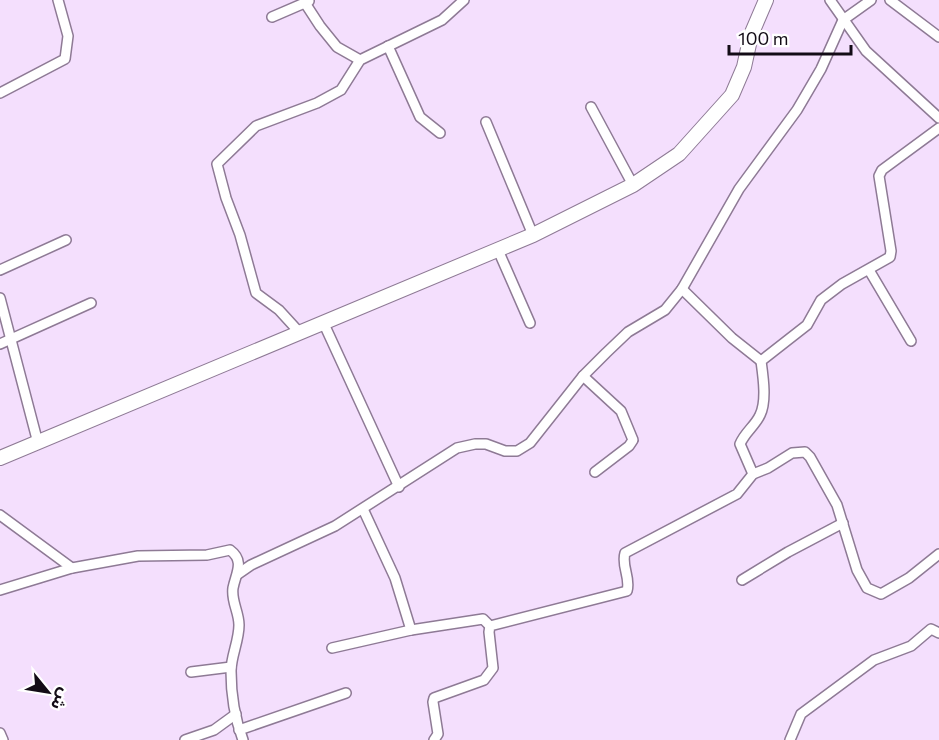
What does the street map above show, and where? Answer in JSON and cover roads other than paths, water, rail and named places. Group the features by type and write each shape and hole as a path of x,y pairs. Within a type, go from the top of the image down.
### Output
{"street":[{"path":"0,93 65,59 68,36 58,0"},
{"path":"300,333 279,310 256,294 240,235 225,198 217,164 256,126 317,104 341,90 360,60 442,20 464,0"},
{"path":"0,458 533,235 633,185 679,154 732,95 744,67 752,34 766,0"},
{"path":"830,0 866,51 939,118"},
{"path":"238,574 251,565 335,526 457,448 486,444 505,451 517,451 530,442 583,376 628,332 665,309 682,289 740,189 797,110 821,69 843,20 871,0"},
{"path":"890,0 939,37"},
{"path":"272,17 309,1 320,26 337,47 360,60"},
{"path":"388,46 420,117 441,134"},
{"path":"591,107 633,185"},
{"path":"486,123 533,235"},
{"path":"761,361 807,325 822,300 842,284 890,257 879,176 882,170 939,128"},
{"path":"0,270 66,240"},
{"path":"498,250 530,323"},
{"path":"869,270 911,341"},
{"path":"682,289 732,338 761,361 763,401 760,415 743,435 740,444 753,474"},
{"path":"0,298 38,443"},
{"path":"0,344 91,303"},
{"path":"324,324 399,486"},
{"path":"583,376 621,411 633,440 629,446 596,472"},
{"path":"490,626 627,591 622,560 625,553 737,494 753,474 768,468 792,453 805,452 810,457 837,505 857,570 867,588 881,594 909,578 939,554"},
{"path":"363,509 395,578 411,630"},
{"path":"0,515 72,568"},
{"path":"742,580 843,523"},
{"path":"0,590 72,568 138,556 207,555 230,550 236,555 239,565 233,588 239,623 231,667 231,687 243,740"},
{"path":"332,648 411,630 483,619 490,626"},
{"path":"434,740 438,734 434,698 484,680 493,668 490,626"},
{"path":"790,740 801,714 874,660 911,646 931,629 939,633"},
{"path":"191,672 231,667"},
{"path":"239,730 346,693"},
{"path":"185,740 214,730 236,714"},
{"path":"0,733 3,740"}]}
